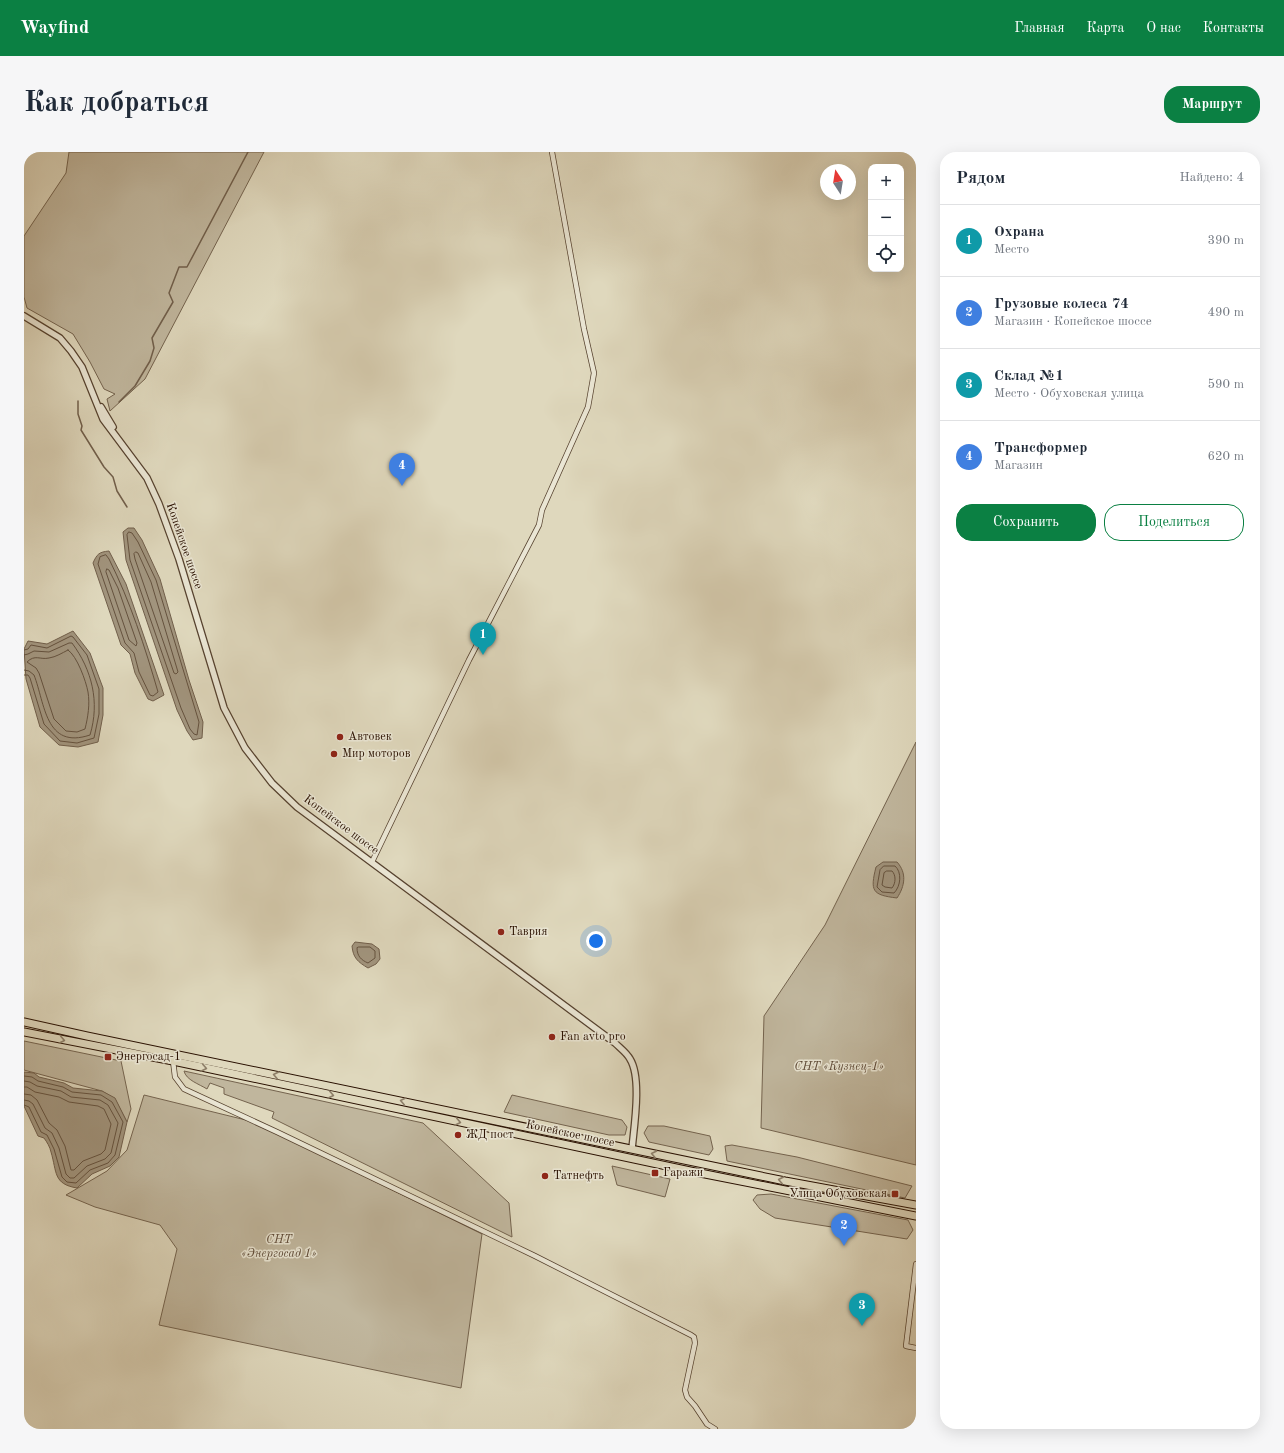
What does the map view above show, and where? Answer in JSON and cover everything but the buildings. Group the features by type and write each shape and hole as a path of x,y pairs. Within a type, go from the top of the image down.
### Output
{"main road":[{"name":"Копейское шоссе","path":"24,1022 785,1181 916,1205"},
{"name":"Копейское шоссе","path":"24,1032 173,1061 783,1190 916,1216"},
{"path":"630,1158 632,1149"}],"street":[{"path":"372,862 469,660 539,524 542,510 588,407 594,373 584,329 552,152"},
{"name":"Копейское шоссе","path":"24,316 60,338 71,351 82,367 103,419 147,478 159,504 179,559 224,708 245,748 272,783 297,807 615,1042 631,1059 636,1076 636,1101 632,1149"},
{"path":"173,1061 175,1077 184,1089 278,1132 528,1253 694,1337 695,1343 685,1390 687,1397 707,1424 715,1429"},
{"path":"916,1264 906,1346 916,1348"}],"green space":[{"path":"69,152 264,152 145,379 110,411 107,399 115,394 104,389 73,334 27,308 24,297 24,236 66,173"},
{"name":"СНТ «Кузнец-1»","path":"916,742 916,1165 761,1128 764,1016 825,925"},
{"path":"24,1041 121,1061 131,1109 127,1122 115,1099 102,1091 24,1070"},
{"path":"184,1071 423,1123 509,1203 512,1237 272,1118 274,1112 224,1094 224,1088 210,1083 207,1089 187,1077"},
{"name":"СНТ «Энергосад 1»","path":"144,1095 254,1122 482,1234 461,1388 159,1325 177,1249 160,1225 95,1207 66,1195 107,1171 127,1150"},
{"path":"512,1095 622,1120 627,1127 625,1135 609,1135 504,1112"},
{"path":"648,1126 664,1126 710,1136 713,1149 709,1155 649,1142 644,1133"},
{"path":"732,1145 797,1157 912,1186 905,1198 727,1161 725,1146"},
{"path":"612,1166 670,1179 665,1197 617,1185"},
{"path":"771,1194 908,1220 913,1230 907,1239 775,1218 760,1209 753,1200 757,1195"}],"water":[{"path":"128,528 134,528 142,540 160,579 189,680 203,722 202,738 193,740 177,710 126,560 123,532"},
{"path":"109,551 126,584 164,695 153,701 148,699 135,673 130,654 121,645 93,563 99,554"},
{"path":"73,631 90,653 103,688 103,715 98,742 78,747 59,745 40,727 26,679 24,649 28,641 47,644"},
{"path":"883,862 897,862 904,875 902,889 897,898 882,895 873,887 876,867"},
{"path":"355,942 372,944 379,949 380,959 376,964 368,968 359,962 355,957 352,946"},
{"path":"24,1072 34,1073 39,1077 64,1083 73,1088 102,1091 115,1098 127,1122 119,1157 110,1166 92,1174 77,1188 64,1184 57,1176 51,1150 44,1138 38,1136 24,1106"}],"waterway":[{"path":"119,402 135,386 150,361 154,348 152,338 173,302 169,293 179,267 187,267 248,152"},
{"path":"78,401 78,414 82,426 81,430 104,467 113,477 117,491 127,507"}],"place":[{"name":"Трансформер","path":"402,486"},
{"name":"Охрана","path":"483,655"},
{"name":"Автовек","path":"340,737"},
{"name":"Мир моторов","path":"334,754"},
{"name":"Таврия","path":"501,932"},
{"name":"Fan avto pro","path":"552,1037"},
{"name":"Энергосад-1","path":"108,1057"},
{"name":"ЖД пост","path":"458,1135"},
{"name":"Гаражи","path":"655,1173"},
{"name":"Татнефть","path":"545,1176"},
{"name":"Улица Обуховская","path":"895,1194"},
{"name":"Грузовые колеса 74","path":"844,1246"},
{"name":"Склад №1","path":"862,1326"}]}
